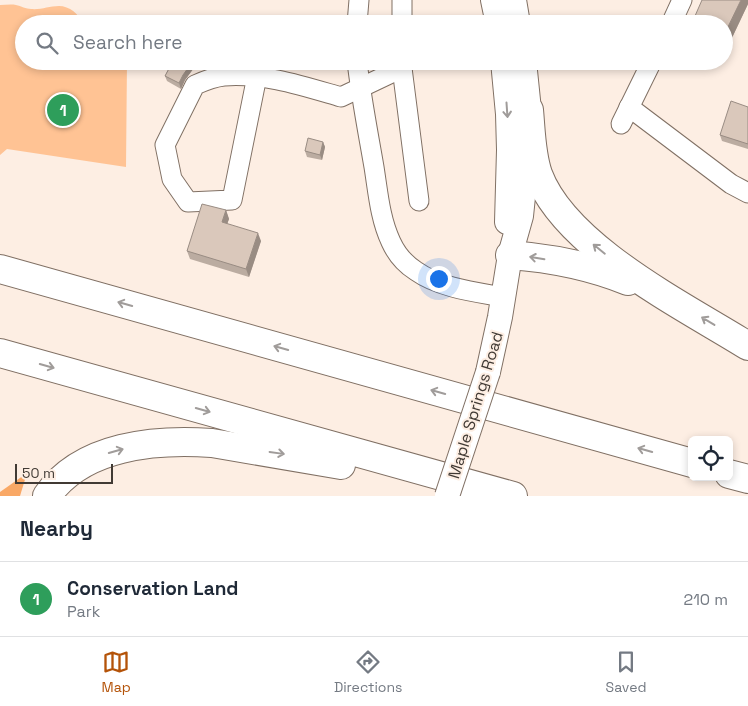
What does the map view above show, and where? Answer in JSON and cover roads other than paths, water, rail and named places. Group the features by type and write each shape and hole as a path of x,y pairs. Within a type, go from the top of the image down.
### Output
{"highway":[{"path":"529,110 535,162 542,182 551,200 571,224 622,268 748,346"},
{"path":"510,255 535,257 596,270 619,277 667,297"},
{"path":"0,269 688,462"},
{"path":"0,353 512,496"},
{"path":"47,496 72,471 100,456 117,450 151,444 194,442 311,459 384,475 502,496"},
{"path":"733,475 748,479"}],"main road":[{"path":"493,0 496,15"},
{"path":"514,0 516,15"},
{"name":"Maple Springs Road","path":"504,70 509,150 506,216 510,255"},
{"name":"Maple Springs Road","path":"446,496 496,343 510,255 521,216 526,170 529,110 525,70"}],"street":[{"path":"358,15 359,0"},
{"path":"402,0 402,15"},
{"path":"674,15 682,0"},
{"path":"359,70 381,210 386,231 394,249 412,268 428,278 460,288 503,297"},
{"path":"257,76 232,200 188,202 172,179 165,145 195,85 224,76 257,76 297,84 341,97 392,70"},
{"path":"403,70 419,201"},
{"path":"648,70 625,115 731,184 748,193"}],"place":[{"name":"Conservation Land","path":"63,110"}]}
